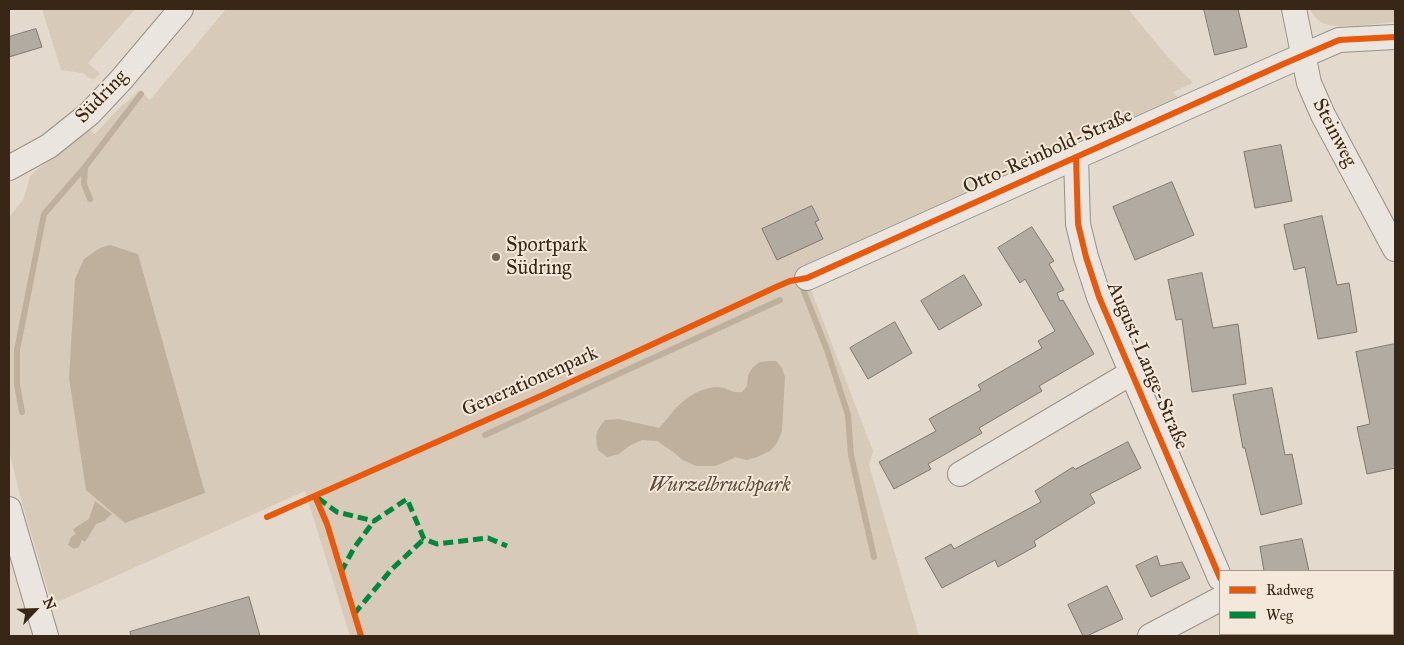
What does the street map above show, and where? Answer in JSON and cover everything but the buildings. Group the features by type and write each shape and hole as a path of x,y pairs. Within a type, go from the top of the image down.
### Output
{"street":[{"name":"Südring","path":"9,168 49,146 89,114 121,80 181,9"},
{"name":"Steinweg","path":"1294,9 1310,83 1323,115 1395,249"},
{"name":"Otto-Reinbold-Straße","path":"807,278 1339,40 1395,37"},
{"name":"August-Lange-Straße","path":"1076,157 1078,224 1099,298 1219,576"},
{"path":"960,474 1131,373"},
{"path":"9,509 13,543 46,636"},
{"path":"1150,636 1219,600"}],"green space":[{"path":"42,9 135,9 88,63 100,74 94,79 89,78 83,73 61,70"},
{"name":"Wurzelbruchpark","path":"226,9 1128,9 1167,56 1193,83 1173,92 1178,97 802,266 873,451 869,465 919,636 350,636 305,491 60,601 50,598 19,492 9,450 9,217 23,200 30,177 34,172 90,130 95,134 139,90 150,100"},
{"path":"1310,9 1395,9 1395,22 1348,26 1329,25 1319,20"}],"shaded area":[{"path":"110,245 138,254 205,493 125,523 86,490 69,378 75,279 84,259 100,248"},
{"path":"776,361 782,368 785,377 782,431 777,443 770,451 747,460 735,457 715,466 696,466 683,460 657,441 642,440 629,446 619,454 607,457 598,450 597,434 605,420 619,419 659,428 681,403 702,390 719,387 742,392 747,386 748,375 753,367 760,362"},
{"path":"95,501 112,514 104,521 96,524 85,542 82,540 79,547 74,549 68,545 71,537 76,534 73,530 89,519"}],"waterway":[{"path":"90,199 84,184 85,167 141,94"},
{"path":"22,412 17,385 17,350 44,214 85,167"},
{"path":"803,289 827,350 848,415 851,455 874,557"},
{"path":"485,435 780,300"}],"marked path":[{"path":"318,498 337,512 374,521 407,499 424,539 437,544 488,538 507,546"},
{"path":"341,572 354,548 374,521"},
{"path":"354,614 392,569 424,539"}],"cycle path":[{"name":"Generationenpark","path":"267,517 543,395 776,287 790,281 807,278 1339,40 1395,37"},
{"path":"1076,157 1078,224 1099,297 1219,576"},
{"path":"315,496 327,524 361,636"}],"place":[{"name":"Sportpark Südring","path":"496,257"}]}
